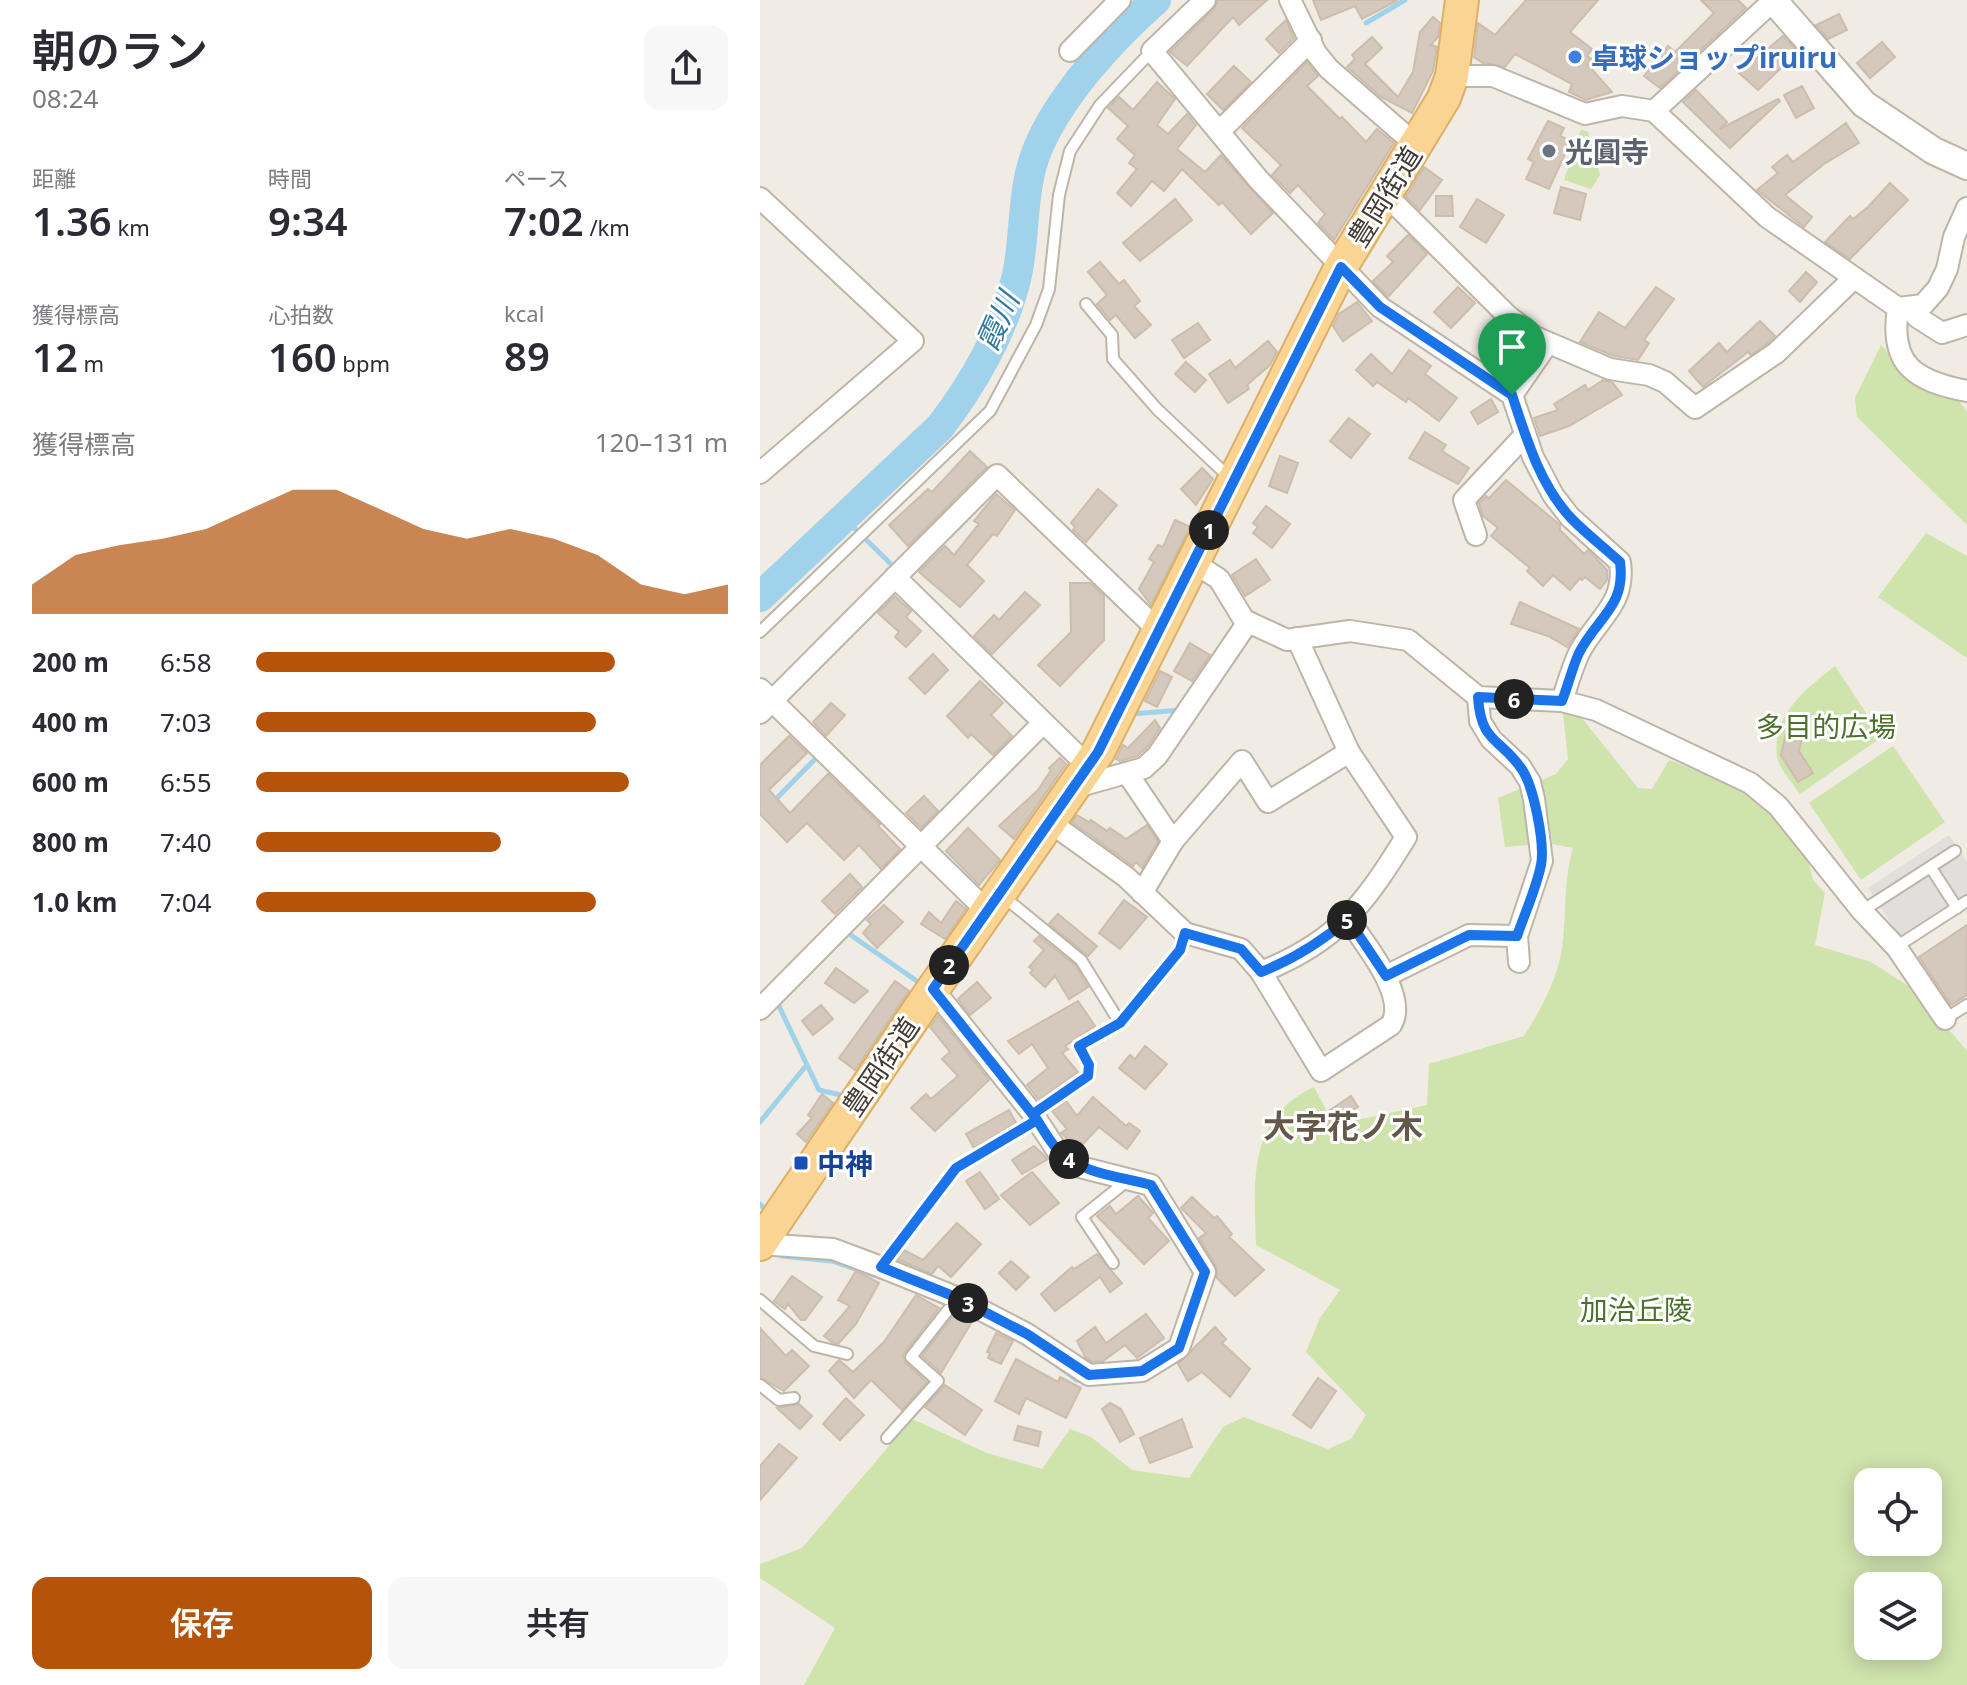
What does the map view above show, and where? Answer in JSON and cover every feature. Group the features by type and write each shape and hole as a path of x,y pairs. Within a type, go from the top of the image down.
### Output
{"main road":[{"name":"豊岡街道","path":"763,1233 1083,777 1341,267 1383,192 1444,98 1452,76 1462,0"}],"street":[{"path":"1070,51 1120,0"},
{"path":"1205,0 1152,51 1258,179 1380,307 1512,395 1533,457 1553,495 1570,517 1620,562 1620,594 1580,652 1562,701"},
{"path":"1290,0 1329,69 1415,144"},
{"path":"1654,111 1773,0 1864,104 1934,151 1967,166"},
{"path":"1219,132 1311,40"},
{"path":"1452,76 1493,76 1585,114 1622,106 1654,111 1767,217 1854,278 1942,333 1967,325"},
{"path":"1383,192 1508,316 1548,343 1610,369 1649,375 1665,382 1695,408 1776,353 1854,278"},
{"path":"760,198 913,341 760,473"},
{"path":"1904,309 1923,305 1938,288 1967,208"},
{"path":"1904,309 1894,336 1908,365 1919,376 1967,391"},
{"path":"1512,395 1548,343"},
{"path":"1476,535 1464,500 1525,435"},
{"path":"994,903 922,844 764,701 997,475 1159,631"},
{"path":"1193,562 1219,579 1244,620 1287,640 1350,631 1408,640 1478,697 1562,701 1596,710 1760,790 1778,806 1862,911 1896,947 1945,1019"},
{"path":"895,577 1043,723 1083,777 1127,773 1144,768 1157,756 1248,622"},
{"path":"1261,972 1291,960 1321,942 1348,919 1371,894 1406,837 1349,752 1297,638"},
{"path":"1478,697 1480,721 1491,739 1520,766 1530,782 1534,799 1542,861 1517,936 1519,962"},
{"path":"760,1009 1043,723"},
{"path":"1142,893 1173,841 1242,761 1268,802 1349,752"},
{"path":"1127,773 1173,841"},
{"path":"1051,823 1086,846 1185,933 1241,949 1261,972 1321,1071 1391,1025 1396,1008 1386,976 1348,919"},
{"path":"1386,976 1469,935 1517,936"},
{"path":"763,1233 833,1249 881,1267 953,1303 1027,1334 1089,1375 1142,1371 1179,1348 1205,1272 1151,1185 1080,1167 1056,1149 1035,1117 933,989"}],"lane":[{"path":"760,632 990,411 1036,325 1049,289 1059,195 1070,151 1100,105 1152,51"},
{"path":"1086,304 1112,335 1113,359 1157,409 1233,481"},
{"path":"1862,911 1955,851"},
{"path":"1896,947 1962,904 1931,868"},
{"path":"994,903 1081,960 1120,1023"},
{"path":"881,1267 956,1168 1035,1117 1088,1076 1089,1065 1079,1046 1120,1023 1180,950 1185,933"},
{"path":"1945,1019 1967,1005"},
{"path":"1113,1263 1082,1217 1129,1180"},
{"path":"760,1300 814,1346 847,1354"},
{"path":"887,1438 938,1381 911,1357 953,1303"},
{"path":"760,1385 779,1400 794,1398"}],"green space":[{"path":"1581,129 1588,132 1600,175 1591,189 1564,180"},
{"path":"1881,345 1915,384 1955,395 1967,412 1967,525 1857,417 1855,398"},
{"path":"1926,533 1967,556 1967,658 1878,597"},
{"name":"多目的広場","path":"1835,666 1882,737 1800,794 1778,761 1780,728 1793,704"},
{"name":"加治丘陵","path":"1563,713 1581,717 1638,788 1652,789 1669,760 1757,794 1807,856 1813,880 1825,893 1815,945 1871,962 1916,991 1967,1051 1967,1685 804,1685 835,1628 760,1578 760,1564 802,1548 912,1419 987,1453 1042,1469 1070,1429 1091,1437 1132,1470 1189,1478 1223,1427 1244,1417 1328,1449 1351,1439 1366,1415 1306,1352 1320,1318 1340,1290 1256,1245 1255,1198 1259,1154 1276,1116 1292,1100 1314,1087 1334,1125 1427,1105 1429,1064 1524,1036 1547,995 1560,961 1573,848 1547,843 1505,847 1498,798 1556,774 1568,759"},
{"path":"1893,746 1945,822 1861,880 1809,803"}],"shaded area":[{"path":"1949,835 1967,862 1967,894 1901,938 1868,888"}],"building":[{"path":"1218,0 1267,0 1239,25 1233,17 1187,66 1170,52 1214,9"},
{"path":"1313,0 1398,0 1362,19 1355,6 1321,20"},
{"path":"1526,0 1598,0 1570,32 1592,49 1587,56 1591,59 1587,64 1612,92 1586,100 1569,92 1572,84 1515,54 1505,67 1483,63 1474,57 1478,23 1495,35"},
{"path":"1701,0 1738,0 1746,8 1660,88 1644,76 1668,46 1675,52 1714,13"},
{"path":"1839,14 1847,30 1828,39 1816,25"},
{"path":"1433,17 1440,23 1438,37 1431,45 1437,47 1433,71 1412,113 1381,97 1347,67 1355,59 1352,55 1372,37 1382,48 1365,64 1398,97 1413,72 1420,32"},
{"path":"1286,20 1294,38 1279,53 1266,39"},
{"path":"1783,36 1798,52 1758,90 1739,73"},
{"path":"1882,42 1895,57 1870,78 1857,63"},
{"path":"1307,62 1318,76 1307,86 1340,119 1342,117 1366,142 1377,129 1394,143 1334,240 1318,223 1325,214 1298,185 1290,193 1272,175 1281,165 1242,128"},
{"path":"1234,66 1251,82 1223,110 1207,94"},
{"path":"1157,82 1175,99 1157,125 1168,134 1187,114 1196,125 1177,149 1205,172 1221,155 1273,213 1251,234 1222,202 1219,205 1182,169 1164,191 1152,181 1131,206 1117,193 1137,169 1129,163 1135,155 1117,139 1128,126 1108,108 1119,97 1133,110"},
{"path":"1802,86 1814,108 1796,118 1784,95"},
{"path":"1696,90 1727,122 1720,129 1778,99 1780,101 1730,148 1683,102"},
{"path":"1548,121 1564,128 1560,136 1571,141 1549,189 1526,179 1534,162 1528,159"},
{"path":"1846,123 1859,143 1824,164 1785,195 1812,217 1804,227 1757,190 1778,173 1772,167 1787,155 1793,162"},
{"path":"1424,167 1442,180 1420,210 1406,197"},
{"path":"1890,183 1908,200 1850,259 1825,242 1850,216 1853,219 1868,207"},
{"path":"1561,187 1586,194 1580,220 1554,213"},
{"path":"1436,196 1452,196 1453,216 1436,216"},
{"path":"1175,199 1192,220 1140,261 1123,243"},
{"path":"1477,199 1504,215 1486,243 1460,227"},
{"path":"1408,235 1427,254 1388,297 1373,281 1393,262 1387,256"},
{"path":"1100,262 1119,284 1124,280 1140,301 1134,306 1151,325 1135,338 1116,315 1110,320 1097,304 1107,295 1088,272"},
{"path":"1806,272 1817,282 1800,302 1789,291"},
{"path":"1458,287 1475,303 1451,328 1434,312"},
{"path":"1656,287 1674,299 1644,340 1649,343 1638,360 1614,356 1580,342 1599,312 1625,328"},
{"path":"1357,302 1372,321 1343,341 1333,326 1339,314"},
{"path":"1760,321 1775,336 1751,355 1748,352 1703,387 1689,371 1719,343 1727,352"},
{"path":"1198,323 1210,340 1184,358 1172,340"},
{"path":"1268,341 1277,352 1270,365 1247,385 1249,389 1228,403 1209,374 1230,360 1235,368"},
{"path":"1409,350 1431,366 1425,374 1457,398 1439,421 1408,398 1406,402 1377,382 1373,386 1356,370 1371,354 1392,374"},
{"path":"1186,362 1206,380 1195,392 1175,374"},
{"path":"1603,380 1613,383 1622,395 1569,426 1540,436 1534,418 1558,410 1554,404 1585,385 1588,390"},
{"path":"1491,399 1498,412 1478,424 1471,412"},
{"path":"1349,418 1370,434 1351,458 1330,441"},
{"path":"1425,432 1446,445 1442,451 1469,468 1458,484 1409,458"},
{"path":"970,451 987,467 908,546 889,525 928,489 932,492"},
{"path":"1280,456 1298,463 1287,493 1269,486"},
{"path":"1202,468 1213,479 1196,505 1181,489"},
{"path":"1506,480 1560,525 1560,530 1584,554 1588,550 1607,570 1607,580 1600,589 1585,577 1580,578 1570,590 1553,575 1543,586 1527,571 1530,568 1491,536 1498,528 1483,516 1479,503 1486,496 1489,498"},
{"path":"1098,489 1117,505 1086,542 1073,530 1075,527 1071,523"},
{"path":"996,494 1015,510 997,536 993,534 967,565 984,581 960,607 919,572 945,546 954,555 979,524 974,521"},
{"path":"1266,506 1290,524 1272,548 1253,533 1258,527 1253,523"},
{"path":"1175,520 1190,527 1151,605 1139,589 1154,562 1149,559 1158,545 1163,547"},
{"path":"1256,559 1270,580 1245,596 1232,575"},
{"path":"1070,583 1090,583 1104,596 1104,640 1060,686 1038,665 1071,632"},
{"path":"1025,592 1040,605 992,654 974,636 994,615 999,620"},
{"path":"895,596 911,611 906,617 921,631 906,647 895,637 899,632 878,613"},
{"path":"1520,602 1579,629 1567,647 1548,636 1511,624"},
{"path":"1190,643 1210,655 1192,681 1174,671"},
{"path":"933,654 948,670 925,694 909,678"},
{"path":"1160,671 1172,677 1157,707 1145,701"},
{"path":"980,681 1003,703 991,715 1012,736 993,755 971,734 968,738 947,716"},
{"path":"831,703 845,715 826,736 813,722"},
{"path":"1155,720 1160,728 1147,747 1137,756 1120,761 1116,759 1123,745 1128,748"},
{"path":"1788,724 1804,728 1799,751 1813,773 1798,782 1781,755"},
{"path":"789,736 807,753 769,790 790,813 828,774 880,824 878,826 900,849 881,869 859,845 844,860 807,823 787,842 760,814 760,765"},
{"path":"1060,758 1066,764 1014,839 999,826 1038,790 1051,770 1049,768"},
{"path":"924,796 938,811 921,828 906,813"},
{"path":"1077,815 1107,831 1110,828 1126,839 1147,825 1158,841 1142,868 1136,862 1133,866 1072,822"},
{"path":"968,828 1000,860 979,885 946,851"},
{"path":"850,874 862,887 835,914 822,901"},
{"path":"1124,900 1147,917 1120,949 1099,933"},
{"path":"956,901 966,909 945,939 921,924 929,912 941,923"},
{"path":"884,905 903,922 877,948 863,933 871,924 867,920"},
{"path":"1058,914 1097,946 1088,956 1049,924"},
{"path":"1967,925 1967,995 1951,1005 1919,957"},
{"path":"1039,936 1075,965 1088,987 1069,999 1055,976 1045,987 1030,973 1033,970 1029,967 1044,950 1034,941"},
{"path":"836,968 868,991 854,1003 825,983"},
{"path":"895,981 909,991 855,1070 839,1058"},
{"path":"977,982 991,998 970,1015 958,999"},
{"path":"1078,1001 1095,1026 1065,1046 1068,1049 1062,1053 1078,1072 1039,1100 1027,1085 1048,1068 1032,1044 1019,1054 1008,1041"},
{"path":"821,1005 833,1019 813,1035 802,1021"},
{"path":"938,1016 989,1080 935,1131 911,1108 926,1094 931,1099 958,1076 942,1059 950,1052 930,1027"},
{"path":"1145,1046 1167,1064 1145,1089 1119,1068 1130,1055 1135,1059"},
{"path":"822,1094 833,1103 806,1142 797,1134 812,1118 808,1115"},
{"path":"1351,1096 1358,1107 1323,1128 1317,1119"},
{"path":"1093,1097 1126,1126 1129,1123 1140,1131 1127,1149 1099,1127 1078,1149 1061,1133 1067,1129 1052,1111 1066,1101 1077,1116"},
{"path":"1009,1110 1016,1123 974,1148 966,1134"},
{"path":"1034,1146 1048,1159 1022,1174 1012,1160"},
{"path":"980,1172 999,1199 985,1209 966,1181"},
{"path":"1032,1172 1059,1203 1030,1225 1001,1195"},
{"path":"1138,1196 1153,1213 1148,1218 1169,1241 1144,1264 1097,1216 1110,1206 1116,1214"},
{"path":"1192,1197 1214,1218 1217,1216 1232,1234 1229,1237 1264,1270 1235,1296 1217,1278 1216,1266 1199,1238 1206,1233 1181,1208"},
{"path":"957,1223 981,1244 951,1277 938,1266 932,1274 897,1259 904,1250 923,1260"},
{"path":"1097,1254 1122,1283 1110,1292 1100,1277 1055,1311 1041,1294 1072,1267 1074,1269"},
{"path":"1011,1261 1029,1277 1016,1290 999,1273"},
{"path":"856,1271 879,1283 856,1324 838,1344 824,1336 850,1306 838,1300"},
{"path":"792,1276 822,1297 805,1320 801,1320 788,1304 785,1309 774,1301"},
{"path":"916,1295 939,1308 903,1355 905,1362 927,1382 902,1410 871,1380 854,1398 829,1371 839,1360 853,1372 884,1342"},
{"path":"956,1312 973,1320 941,1373 922,1356"},
{"path":"1146,1314 1164,1338 1137,1358 1125,1345 1103,1361 1092,1362 1086,1358 1077,1341 1095,1327 1106,1343"},
{"path":"1215,1327 1226,1339 1222,1343 1250,1369 1230,1397 1202,1372 1188,1381 1178,1364"},
{"path":"760,1328 786,1356 792,1350 809,1366 784,1391 760,1377"},
{"path":"996,1333 1013,1341 1001,1364 988,1358 990,1353 987,1352"},
{"path":"1016,1359 1058,1382 1060,1377 1081,1388 1066,1418 1026,1398 1019,1414 995,1401"},
{"path":"1318,1378 1336,1391 1311,1428 1293,1415"},
{"path":"945,1385 982,1410 965,1435 925,1407"},
{"path":"846,1398 864,1415 840,1440 823,1424"},
{"path":"1110,1403 1121,1409 1134,1434 1120,1442 1102,1409"},
{"path":"799,1404 812,1416 800,1429 777,1408"},
{"path":"1182,1419 1192,1447 1150,1463 1140,1438"},
{"path":"1018,1426 1041,1432 1038,1446 1014,1440"},
{"path":"779,1444 797,1458 760,1500 760,1466"}],"waterway":[{"name":"霞川","path":"760,597 940,427 964,393 996,335 1012,295 1020,259 1026,195 1038,148 1060,108 1089,68 1156,0"},
{"path":"1366,23 1405,0"},
{"path":"844,518 895,568"},
{"path":"1131,714 1181,710"},
{"path":"774,801 820,754"},
{"path":"845,931 921,984"},
{"path":"777,1002 819,1090 845,1096"},
{"path":"760,1122 805,1067"},
{"path":"760,1204 766,1210"},
{"path":"781,1256 832,1261 879,1277"},
{"path":"1055,1364 1077,1380"}],"place":[{"name":"卓球ショップiruiru","path":"1575,57"},
{"name":"光圓寺","path":"1549,151"},
{"name":"中神","path":"801,1163"}],"district":[{"name":"大字花ノ木","path":"1343,1125"}],"route":[{"path":"1512,395 1380,307 1341,267 1098,752 933,989 1037,1120 956,1168 881,1267 958,1298 1027,1334 1089,1375 1142,1371 1179,1348 1205,1272 1151,1185 1080,1167 1056,1149 1037,1120 1033,1114 1088,1076 1089,1065 1079,1046 1120,1023 1180,950 1185,933 1241,949 1261,972 1291,960 1321,942 1348,919 1386,976 1469,935 1517,936 1542,861 1534,799 1530,782 1520,766 1491,739 1480,721 1478,697 1562,701 1580,652 1620,594 1622,579 1620,562 1570,517 1553,495 1533,457 1512,395"}]}
